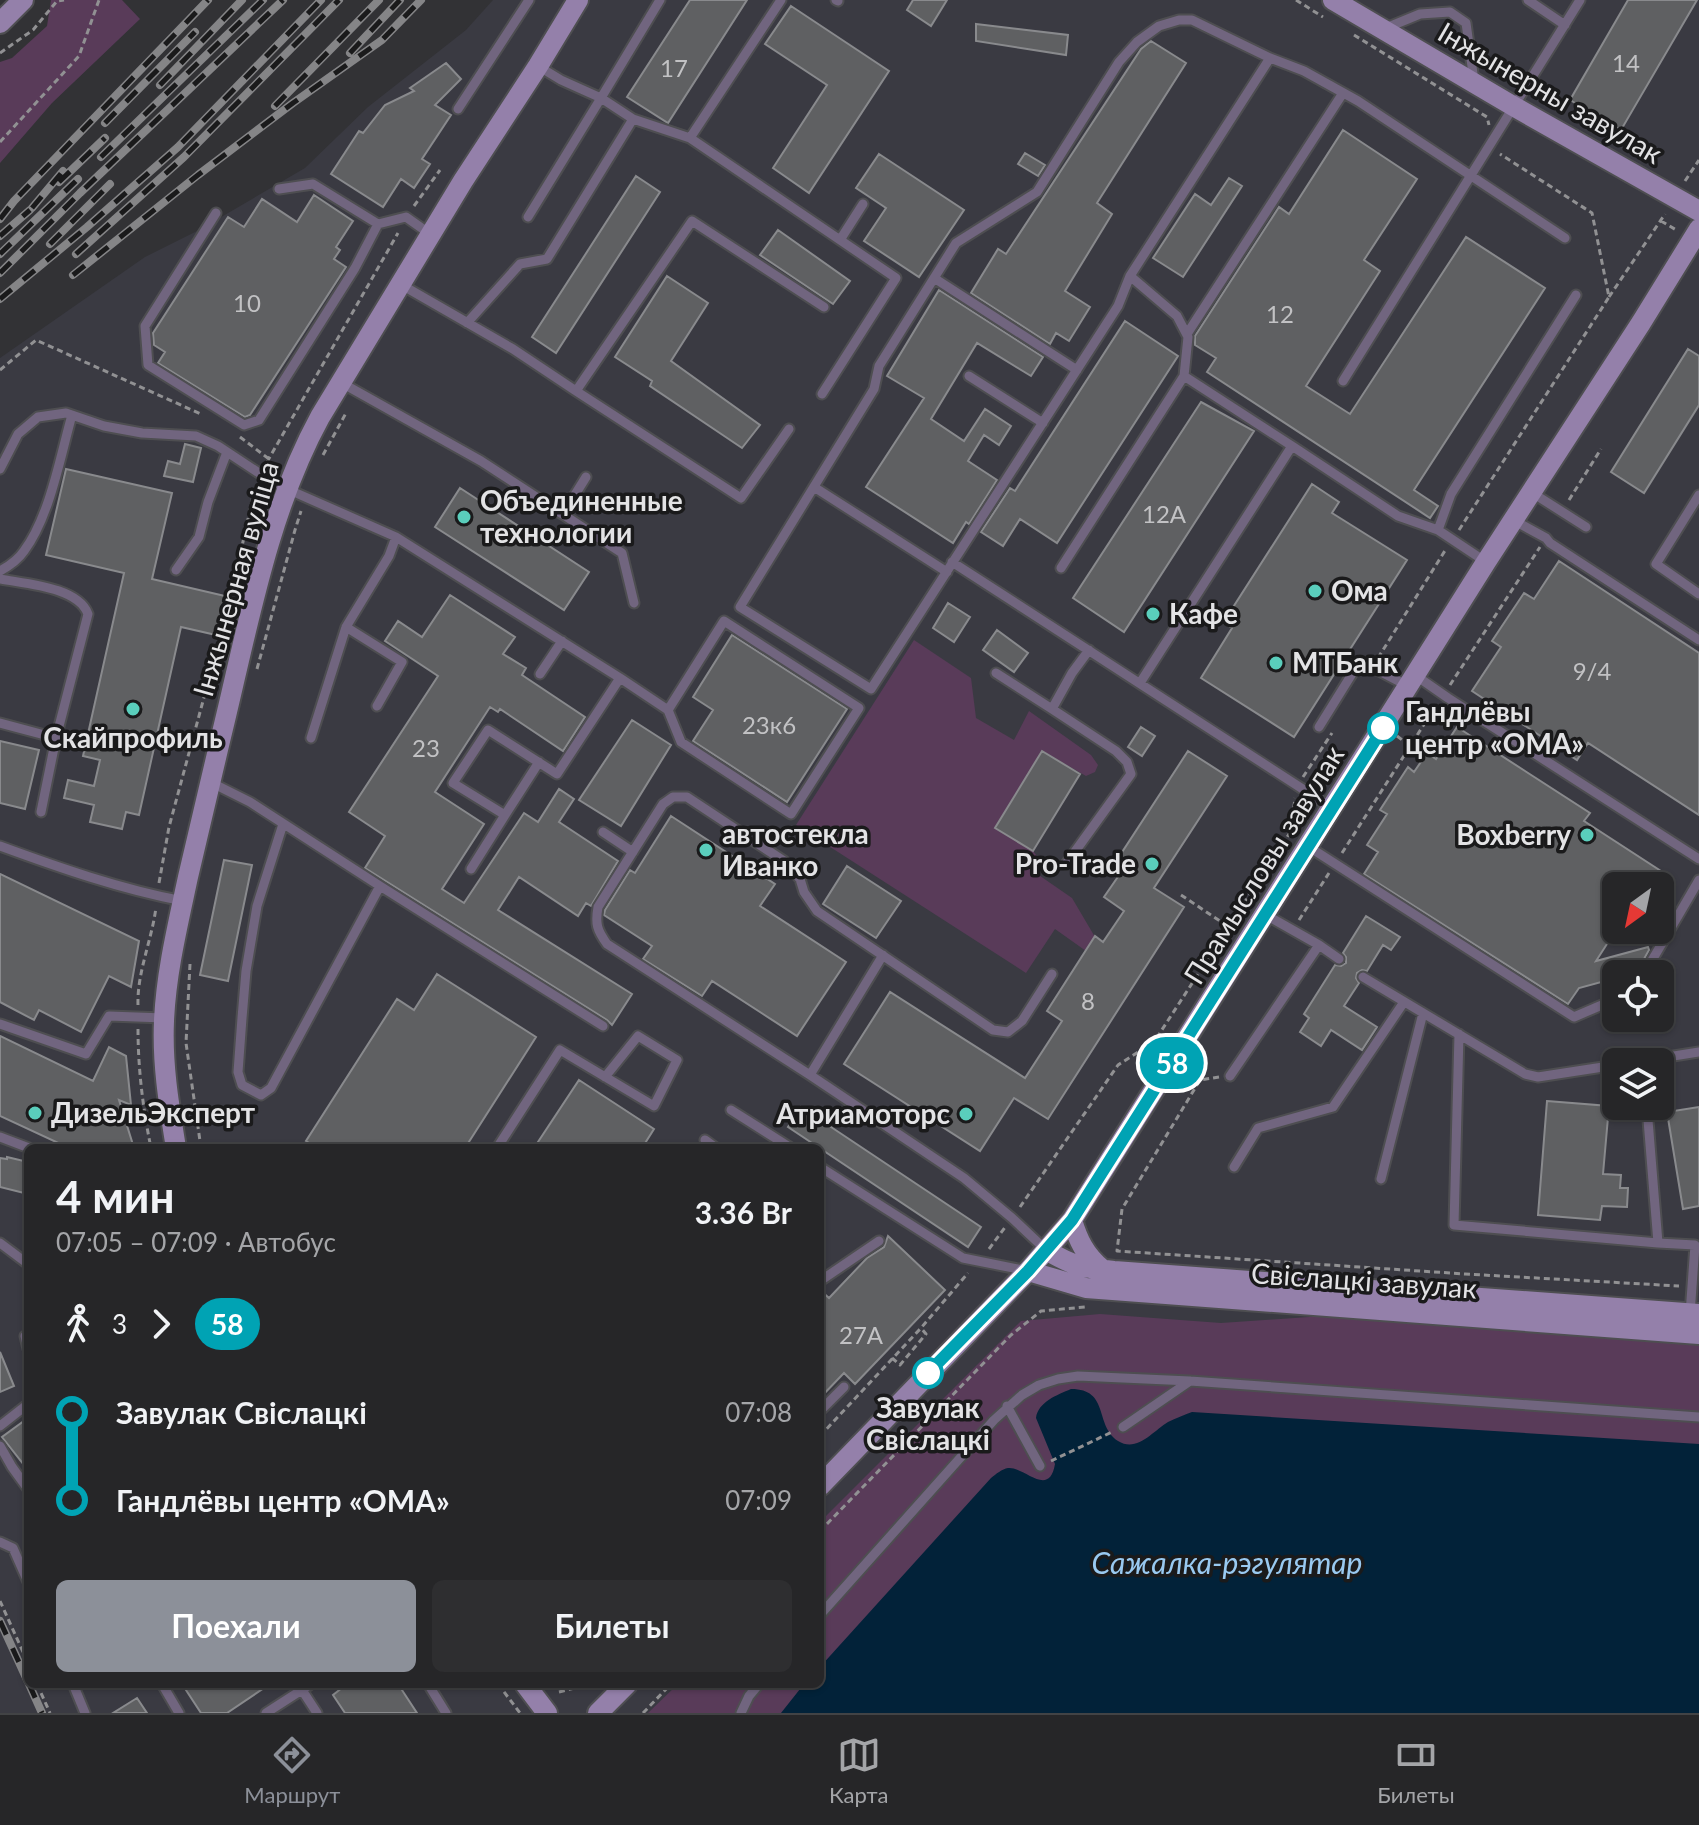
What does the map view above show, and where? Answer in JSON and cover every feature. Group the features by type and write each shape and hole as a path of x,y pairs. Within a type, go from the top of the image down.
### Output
{"street":[{"path":"0,23 23,0"},
{"name":"Інжынерная вуліца","path":"175,1144 164,1073 164,1018 170,970 210,782 274,524 305,444 349,387 400,284 578,0"},
{"name":"Інжынерны завулак","path":"1328,8 1383,29 1699,211"},
{"name":"Прамысловы завулак","path":"824,1482 1028,1271 1072,1220 1699,229"},
{"path":"1072,1220 1089,1259 1102,1269"},
{"name":"Свіслацкі завулак","path":"1046,1250 1082,1268 1694,1324"},
{"name":"Свіслацкі завулак","path":"1028,1271 1086,1288 1694,1324"},
{"path":"528,1688 547,1713"},
{"path":"598,1713 623,1688"}],"lane":[{"path":"458,109 529,0"},
{"path":"528,217 660,0"},
{"path":"690,138 781,0"},
{"path":"1528,0 1565,25"},
{"path":"1343,381 1580,0"},
{"path":"1383,29 1420,14 1450,12 1466,23 1474,83"},
{"path":"1270,58 1130,276 1118,306 871,689 740,607 874,389 879,366 956,243 1037,192 1119,62 1137,42 1159,26 1192,20 1304,71 1358,101 1565,238"},
{"path":"538,66 601,98 633,119 690,138 896,278 822,394"},
{"path":"1187,334 1343,93"},
{"path":"467,323 520,264 547,259 633,119"},
{"path":"279,189 313,184 378,224 406,217 430,234"},
{"path":"840,240 863,204"},
{"path":"216,213 145,326 148,365 244,425 259,420 355,268 378,224"},
{"path":"576,391 692,221 824,307"},
{"path":"1061,568 1184,376 1187,334 1177,316 1130,276"},
{"path":"934,278 1077,370"},
{"path":"400,284 513,349 741,498 789,429"},
{"path":"1438,530 1451,494 1576,295"},
{"path":"969,376 1043,423"},
{"path":"1184,376 1398,516 1438,530 1486,562"},
{"path":"349,387 481,461 622,553 634,603"},
{"path":"0,469 18,434 38,417 66,413 104,426 142,433 196,436 287,489 396,537 562,641 668,710 681,742 791,814 859,708 724,621 668,710"},
{"path":"0,571 24,552 44,514 72,415"},
{"path":"1140,683 1292,446"},
{"path":"176,570 199,537 208,502 227,452"},
{"path":"563,514 586,477"},
{"path":"814,487 1089,650 1332,808"},
{"path":"1531,492 1586,527"},
{"path":"1699,495 1656,564 1699,594"},
{"path":"1513,520 1546,538 1699,640"},
{"path":"311,738 346,627 389,556 396,537"},
{"path":"0,579 65,593 84,605 88,614 56,738 41,812"},
{"path":"346,627 402,662 377,706"},
{"path":"540,674 562,641"},
{"path":"1052,709 1089,650"},
{"path":"1319,727 1360,661 1443,695 1699,859"},
{"path":"996,673 1116,751 1127,762 1131,774 1066,864"},
{"path":"505,815 453,783 488,730 557,774 620,678"},
{"path":"0,723 56,738"},
{"path":"471,869 539,762"},
{"path":"210,782 250,802 603,1026"},
{"path":"1046,1250 964,1178 607,944 597,929 598,907 663,804 673,797 687,797 784,861 800,879 804,892 817,911 993,1030 1008,1032 1022,1021 1052,974"},
{"path":"283,824 257,906 246,971 238,1072 242,1085 261,1095 271,1088 380,886"},
{"path":"603,832 633,852"},
{"path":"0,846 75,873 183,901"},
{"path":"1309,847 1574,1017 1602,1005"},
{"path":"1652,960 1699,880"},
{"path":"1266,915 1339,959"},
{"path":"1230,1076 1319,945"},
{"path":"810,1075 883,955"},
{"path":"1363,977 1525,1074 1538,1077 1602,1067"},
{"path":"1234,1167 1258,1128 1333,1107 1404,1002"},
{"path":"1381,1179 1423,1013"},
{"path":"0,1024 86,1054 109,1016 164,1018"},
{"path":"1459,1034 1454,1225 1695,1245 1694,1324"},
{"path":"500,1144 560,1050 605,1077 654,1106 677,1060 638,1036 605,1077"},
{"path":"1674,1056 1699,1052"},
{"path":"731,1110 785,1144"},
{"path":"1648,1120 1658,1243"},
{"path":"0,1137 24,1146"},
{"path":"705,1140 710,1144"},
{"path":"824,1170 963,1258 1028,1271"},
{"path":"824,1278 879,1241"},
{"path":"0,1243 24,1261"},
{"path":"824,1611 1007,1406 1039,1385 1058,1379 1078,1376 1190,1381 1699,1417"},
{"path":"1123,1427 1190,1381"},
{"path":"824,1407 844,1387"},
{"path":"1007,1406 1040,1466"},
{"path":"0,1426 24,1407"},
{"path":"0,1446 24,1484"},
{"path":"0,1542 13,1548 24,1573"},
{"path":"75,1688 85,1713"},
{"path":"164,1688 179,1713"},
{"path":"266,1713 304,1688"},
{"path":"306,1688 317,1713"},
{"path":"430,1688 446,1713"},
{"path":"741,1713 756,1688"}],"path":[{"path":"0,53 33,30 57,1 64,0"},
{"path":"0,142 79,56 99,0"},
{"path":"1296,0 1328,8"},
{"path":"1351,33 1487,117 1500,155 1592,213 1609,297"},
{"path":"1684,182 1699,160"},
{"path":"1372,668 1609,297 1661,221"},
{"path":"0,370 36,340 213,420"},
{"path":"322,457 349,387"},
{"path":"237,435 269,459"},
{"path":"1561,511 1601,449"},
{"path":"258,667 306,497"},
{"path":"1387,783 1546,538"},
{"path":"824,1432 980,1260 1118,1065 1154,1042 1291,831 1297,786 1334,730"},
{"path":"1181,895 1229,927"},
{"path":"190,963 186,1043 200,1144"},
{"path":"1230,1076 1200,1080 1122,1209 1117,1251 1693,1286"},
{"path":"824,1527 1011,1335 1041,1311 1098,1306"},
{"path":"892,1358 900,1365 926,1334 921,1328"},
{"path":"1040,1466 1123,1427"},
{"path":"0,1601 24,1654"},
{"path":"39,1688 50,1713"},
{"path":"501,1688 520,1713"},
{"path":"556,1688 559,1692 574,1688"},
{"path":"643,1713 667,1688"}],"shaded area":[{"path":"51,0 122,0 140,19 52,103 0,163 0,62 12,58 47,26"},
{"path":"493,0 1699,0 1699,1713 0,1713 0,358 145,257 199,230 305,168 368,107 466,30"},
{"path":"914,640 971,678 976,718 1014,740 1029,711 1091,755 1098,765 1095,772 1086,776 1042,751 995,827 1033,851 1037,856 1030,869 1072,898 1095,937 1086,951 1055,929 1026,973 796,825"},
{"name":"Сажалка-рэгулятар","path":"1100,1314 1221,1323 1323,1316 1699,1342 1699,1713 648,1713 674,1688 824,1688 824,1518 1021,1321"}],"water":[{"name":"Сажалка-рэгулятар","path":"1071,1389 1091,1395 1097,1401 1111,1434 1125,1444 1138,1443 1168,1422 1192,1412 1699,1444 1699,1713 781,1713 801,1688 824,1688 824,1663 991,1478 1008,1468 1042,1480 1052,1474 1055,1464 1036,1418 1044,1403"}],"building":[{"path":"690,0 747,0 668,123 627,97"},
{"path":"913,0 947,0 931,26 907,10"},
{"path":"1628,0 1697,0 1621,130 1570,100"},
{"path":"791,6 889,71 809,193 773,168 827,85 765,44"},
{"path":"976,24 1068,35 1066,55 976,41"},
{"path":"1151,41 1186,63 1097,203 1112,214 1065,291 1090,307 1069,341 1056,333 1050,344 971,293 998,249 1006,254 1141,49"},
{"path":"446,63 461,79 435,105 451,115 422,159 430,164 414,188 401,179 383,207 331,174 359,131 363,133 385,105 414,91 410,88"},
{"path":"1343,130 1417,179 1364,260 1380,271 1306,386 1350,414 1466,237 1545,288 1414,490 1438,506 1430,518 1207,372 1216,358 1195,345 1195,336 1279,207 1289,214"},
{"path":"1025,153 1045,165 1038,176 1018,164"},
{"path":"879,154 964,210 919,277 864,241 886,208 856,188"},
{"path":"636,176 660,192 556,353 532,337"},
{"path":"1229,178 1242,186 1183,277 1153,258 1195,194 1211,205"},
{"path":"314,195 353,221 336,247 340,250 334,259 346,267 250,415 245,417 158,363 165,352 154,345 153,333 228,217 244,227 262,199 297,222"},
{"path":"778,230 850,281 833,304 760,255"},
{"path":"667,276 708,303 671,361 760,425 742,448 650,386 652,381 615,357"},
{"path":"939,290 1043,357 1031,376 977,343 931,419 964,441 985,409 1011,426 999,445 984,435 968,461 997,480 953,543 866,487 924,398 887,376"},
{"path":"1125,321 1178,356 1057,543 1020,519 1003,546 981,532 1010,488 1015,491"},
{"path":"1688,349 1699,356 1699,405 1644,493 1611,472"},
{"path":"1201,402 1254,431 1124,632 1073,598"},
{"path":"185,444 201,448 193,482 164,476 168,461 180,464"},
{"path":"66,469 172,493 152,579 225,596 216,635 181,627 139,815 126,812 122,829 90,822 94,805 64,798 68,780 94,786 100,760 83,756 124,573 46,555"},
{"name":"Ома","path":"1312,484 1339,502 1332,513 1407,560 1294,737 1201,678 1232,628 1223,623"},
{"path":"460,488 589,572 564,610 435,527"},
{"path":"1559,561 1699,653 1699,815 1588,743 1577,760 1472,691 1501,647 1492,641 1524,593 1534,599"},
{"path":"450,595 515,637 503,654 526,668 522,675 585,717 563,751 500,709 498,712 490,707 435,792 484,824 442,889 464,903 524,813 538,822 559,789 574,799 559,822 618,861 591,906 586,903 578,916 519,877 498,910 632,994 612,1025 365,868 385,836 349,812 438,676 385,641 398,621 422,637"},
{"path":"948,603 970,617 954,642 933,628"},
{"path":"997,630 1028,653 1014,672 983,650"},
{"path":"732,635 847,709 787,802 693,741 713,710 693,697"},
{"path":"632,720 671,745 621,826 579,800"},
{"path":"1141,727 1155,736 1142,756 1128,747"},
{"path":"1457,727 1590,813 1584,821 1662,872 1602,872 1602,944 1607,944 1596,961 1648,947 1644,959 1602,960 1602,982 1579,988 1568,1004 1364,874 1378,852 1367,845 1387,814 1380,810 1408,767 1414,772 1427,753 1436,759"},
{"path":"0,741 39,750 25,809 0,803"},
{"path":"1042,751 1080,774 1033,851 995,828"},
{"path":"1188,751 1227,776 1154,888 1184,907 1048,1119 1014,1098 980,1151 844,1064 890,992 1025,1078 1062,1021 1047,1011 1095,936 1103,942 1124,911 1104,897 1124,868 1115,863"},
{"path":"671,816 775,884 760,906 846,962 797,1036 712,981 702,996 643,959 652,946 604,915 630,870 635,873"},
{"path":"224,860 252,865 228,981 200,975"},
{"path":"847,866 901,901 876,938 823,904"},
{"path":"0,874 139,941 131,987 109,976 81,1032 39,1010 34,1020 0,1002"},
{"path":"1366,916 1400,937 1391,950 1383,945 1367,971 1357,973 1359,983 1344,1006 1377,1027 1362,1050 1331,1030 1321,1046 1300,1032 1309,1018 1304,1014 1335,965 1346,963 1343,953"},
{"path":"437,974 536,1037 468,1144 311,1144 306,1141 397,999 414,1010"},
{"path":"0,1036 93,1081 109,1047 126,1056 131,1105 119,1100 133,1144 60,1144 0,1116"},
{"path":"579,1080 654,1129 645,1144 537,1144"},
{"path":"1547,1101 1602,1105 1602,1120 1608,1120 1603,1174 1621,1175 1620,1188 1628,1188 1627,1207 1602,1206 1600,1220 1538,1215"},
{"path":"801,1107 981,1227 968,1247 824,1151 824,1144 814,1144 788,1127"},
{"path":"1699,1107 1699,1206 1683,1209 1668,1120 1674,1120 1674,1111"},
{"path":"0,1158 24,1161 24,1193 0,1187"},
{"path":"888,1236 945,1290 855,1384 844,1373 824,1394 824,1294 829,1298 867,1258 884,1247"},
{"path":"0,1352 14,1386 0,1392"},
{"path":"24,1421 24,1465 2,1437"},
{"path":"185,1688 264,1688 227,1713 201,1713"},
{"path":"342,1688 401,1688 417,1713 345,1713 333,1695"},
{"path":"137,1698 147,1713 113,1713"}],"railway":[{"path":"0,219 208,0"},
{"path":"160,85 242,0"},
{"path":"101,157 263,0"},
{"path":"0,273 283,0"},
{"path":"0,299 178,147 321,0"},
{"path":"76,254 184,157 339,0"},
{"path":"275,106 379,0"},
{"path":"350,53 400,0"},
{"path":"73,275 198,175 382,40 421,0"},
{"path":"105,123 195,32"},
{"path":"59,182 105,138"},
{"path":"32,208 63,171"},
{"path":"0,254 78,179"},
{"path":"50,244 110,184"},
{"path":"0,236 30,210"},
{"path":"0,1621 24,1673"},
{"path":"31,1688 42,1713"}],"bus line":[{"name":"58","path":"928,1373 1028,1271 1072,1220 1383,728"}],"place":[{"name":"Объединенные технологии","path":"464,517"},
{"name":"Ома","path":"1315,591"},
{"name":"Кафе","path":"1153,614"},
{"name":"МТБанк","path":"1276,663"},
{"name":"Скайпрофиль","path":"133,709"},
{"name":"Гандлёвы центр «ОМА»","path":"1383,728"},
{"name":"Boxberry","path":"1587,835"},
{"name":"автостекла Иванко","path":"706,850"},
{"name":"Pro-Trade","path":"1152,864"},
{"name":"ДизельЭксперт","path":"35,1113"},
{"name":"Атриамоторс","path":"966,1114"},
{"name":"Завулак Свіслацкі","path":"928,1373"}]}
